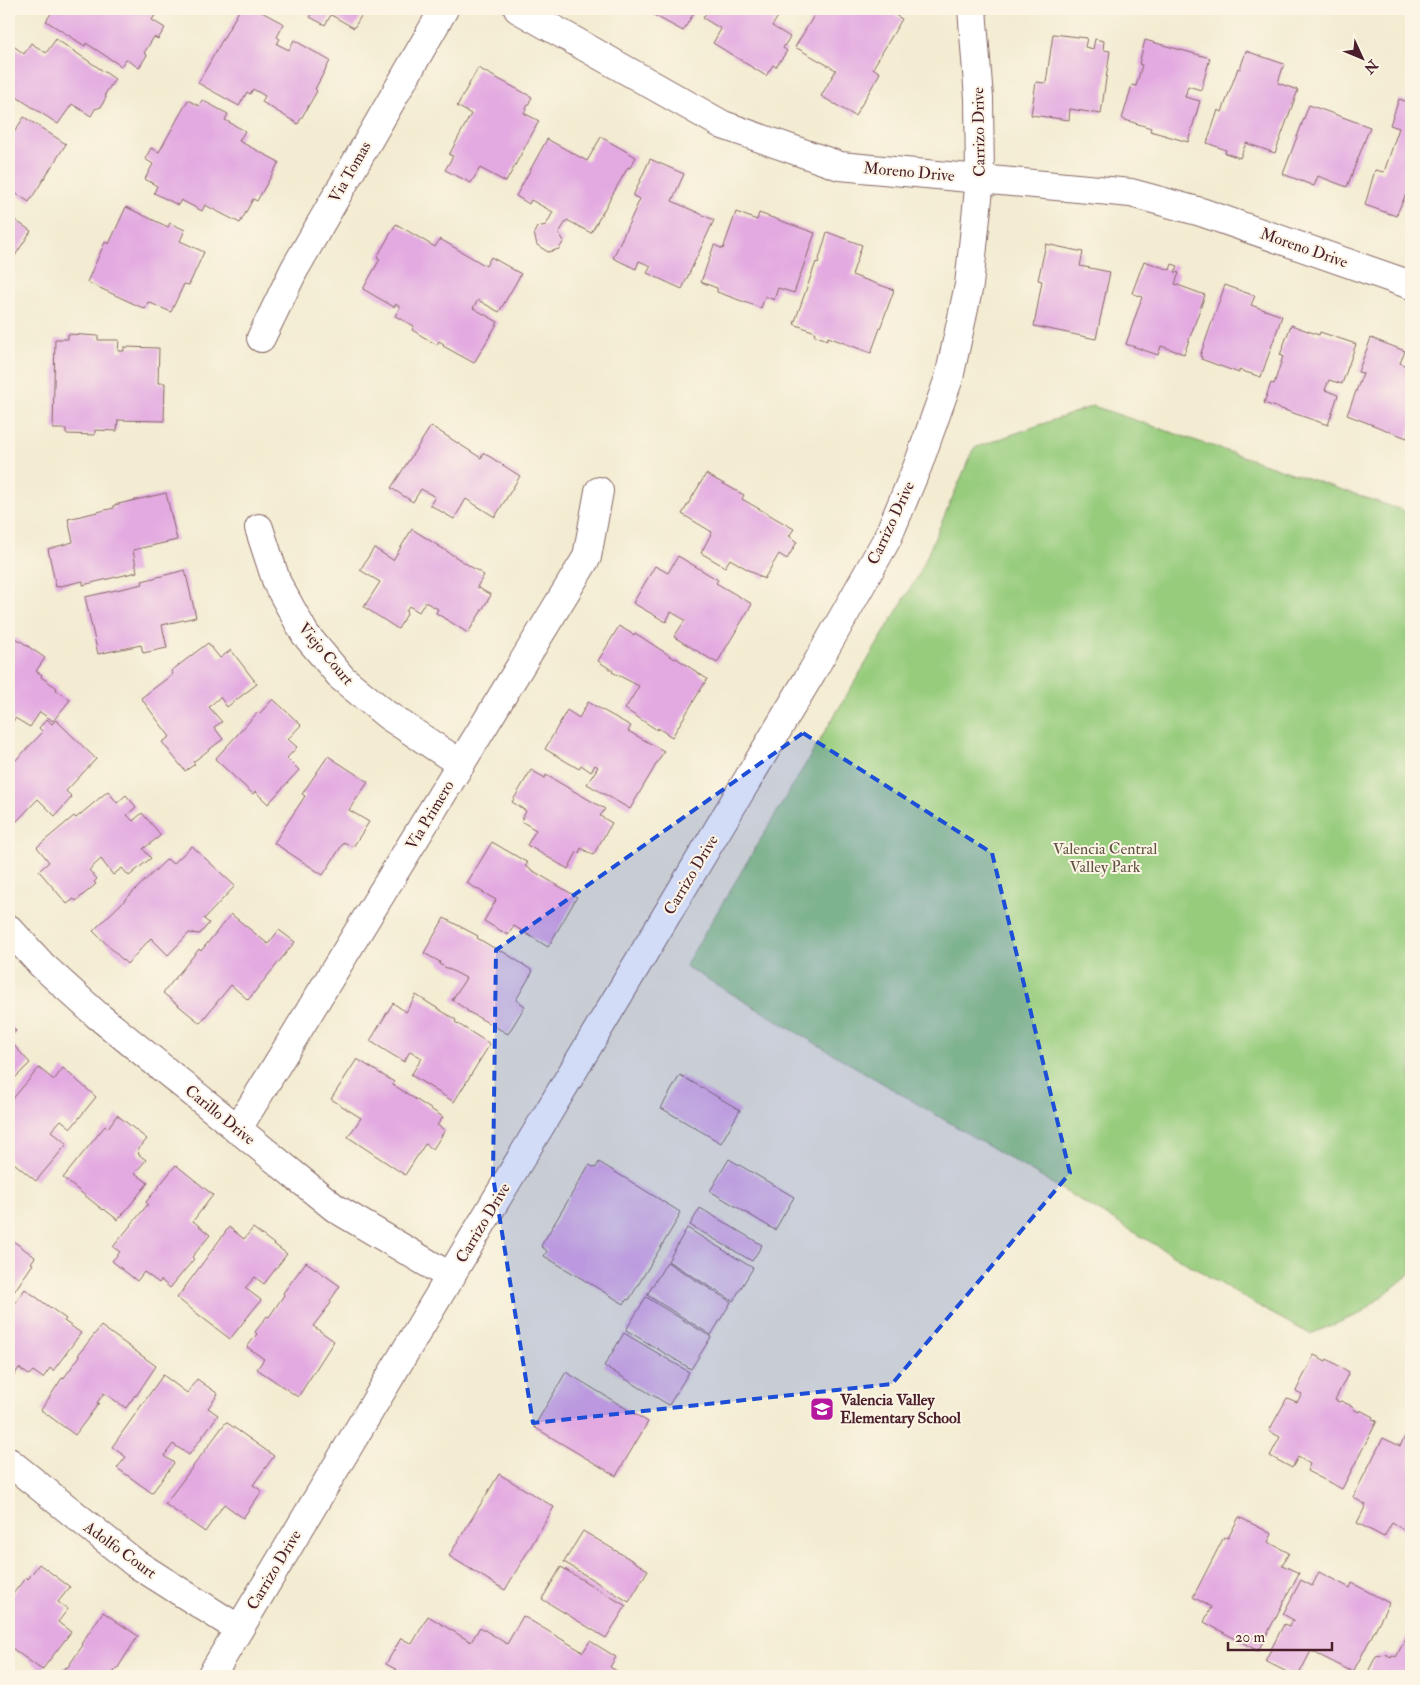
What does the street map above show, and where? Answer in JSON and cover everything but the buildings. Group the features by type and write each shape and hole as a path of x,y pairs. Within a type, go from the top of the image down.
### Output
{"street":[{"name":"Via Tomas","path":"261,338 294,270 444,9"},
{"name":"Moreno Drive","path":"518,9 723,125 840,166 1131,193 1201,212 1411,286"},
{"name":"Carrizo Drive","path":"211,1676 812,672 887,539 918,465 948,378 969,285 980,179 979,98 972,9"},
{"name":"Via Primero","path":"237,1130 587,557 599,491"},
{"name":"Viejo Court","path":"259,528 277,583 300,626 342,678 387,714 461,764"},
{"name":"Carillo Drive","path":"9,929 42,965 96,1015 335,1208 451,1277"},
{"name":"Adolfo Court","path":"9,1462 135,1563 239,1629"}],"highlighted area":[{"path":"803,733 992,853 1070,1173 892,1384 533,1423 493,1177 496,950"}],"green space":[{"name":"Valencia Central Valley Park","path":"1093,406 1411,513 1411,1273 1360,1314 1310,1334 1267,1311 685,966 919,574 974,448"}],"place":[{"name":"Valencia Valley Elementary School","path":"822,1409"}]}
